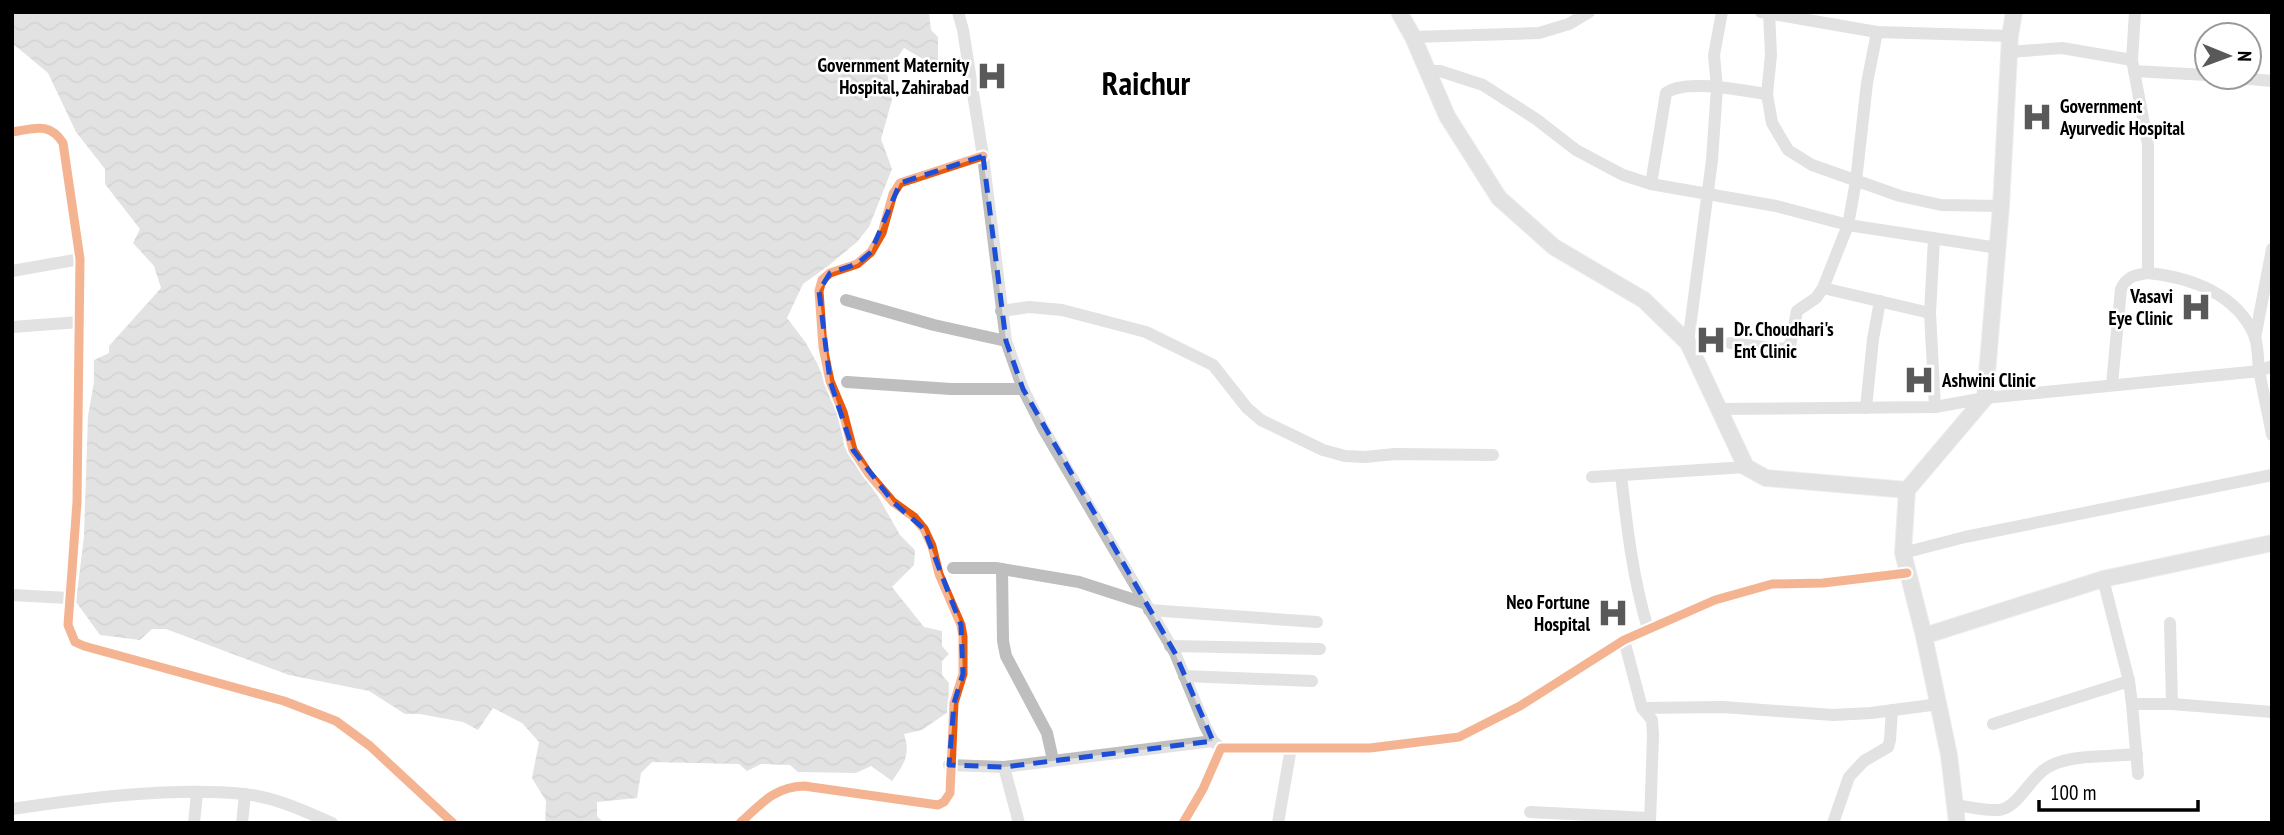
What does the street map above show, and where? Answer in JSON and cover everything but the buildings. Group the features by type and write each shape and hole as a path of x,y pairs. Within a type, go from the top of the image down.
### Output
{"main road":[{"path":"1399,12 1413,37 1447,116 1499,198 1554,247 1644,300 1688,342 1746,467 1766,478 1907,490"},
{"path":"1958,818 1939,704 1903,553 1907,490 1985,398 2014,12"},
{"path":"1924,636 2103,579 2272,543"}],"street":[{"path":"957,12 963,30 983,156 1006,341 1023,389 1044,430 1170,646 1217,745 1203,789 1183,823"},
{"path":"1413,37 1539,33 1569,24 1589,12"},
{"path":"1688,342 1708,194 1717,88 1714,55 1722,12"},
{"path":"2134,12 2133,66 2148,145 2148,273"},
{"path":"2001,206 1941,205 1900,196 1812,165 1788,150 1772,123 1767,94 1771,55 1766,13 1877,32 2062,48 2133,66 2193,73"},
{"path":"1730,343 1782,349 1790,345 1797,311 1816,298 1823,288 1848,225 1867,83 1877,32"},
{"path":"1428,71 1440,71 1483,85 1536,119 1576,150 1623,175 1651,184 1776,206 1848,225 1998,248"},
{"path":"1651,184 1666,93 1679,87 1767,94"},
{"path":"12,132 44,127 57,132 63,143 80,259 76,502 68,598 68,625 75,642 284,701 335,721 370,746 453,823"},
{"path":"740,823 771,795 789,786 938,805 944,802 950,793 949,765 953,742 954,703 963,674 961,625 939,574 932,546 924,529 914,517 892,502 853,450 830,381 823,347 819,291 822,279 830,273 857,264 871,251 882,233 893,194 900,183 983,156"},
{"path":"1934,239 1930,313 1935,407"},
{"path":"2255,338 2272,249"},
{"path":"12,271 80,259"},
{"path":"2112,384 2121,289 2125,280 2148,273 2174,275 2220,294 2241,315 2255,338 2266,368 2272,435"},
{"path":"1823,288 1930,313"},
{"path":"846,300 934,325 1006,341"},
{"path":"1866,408 1880,301"},
{"path":"1002,311 1029,307 1062,310 1146,332 1213,365 1247,408 1261,420 1323,450 1345,456 1365,457 1395,454 1493,455"},
{"path":"12,327 80,322"},
{"path":"1720,409 1935,407 1985,398 2266,368"},
{"path":"847,382 951,389 1023,389"},
{"path":"1592,477 1746,467"},
{"path":"1621,475 1629,548 1648,629"},
{"path":"1903,553 1965,537 2272,475"},
{"path":"953,568 1002,569 1079,582 1147,607 1317,622"},
{"path":"1002,569 1003,641 1006,656 1047,733 1053,760"},
{"path":"949,765 1004,767 1217,745 1370,748 1459,737 1520,706 1624,640 1715,600 1772,584 1823,583 1907,573"},
{"path":"2103,579 2129,681 2138,774"},
{"path":"12,594 68,598"},
{"path":"2170,623 2172,704"},
{"path":"1530,812 1650,820 1653,735 1651,720 1642,708 1624,640"},
{"path":"1170,646 1320,649"},
{"path":"1184,676 1312,681"},
{"path":"1993,724 2129,681"},
{"path":"1642,708 1723,707 1833,715 1939,704"},
{"path":"2132,704 2172,704 2272,712"},
{"path":"1833,823 1849,777 1864,761 1888,747 1891,740 1892,710"},
{"path":"1278,823 1291,748"},
{"path":"1958,818 2005,808 2012,804 2036,775 2062,761 2137,754"},
{"path":"1004,767 1019,823"},
{"path":"194,823 197,793"},
{"path":"242,823 246,794"},
{"path":"12,809 136,795 246,794 288,804 331,823"}],"highlighted area":[{"path":"983,156 1006,341 1023,389 1175,653 1213,741 1004,767 949,765 954,703 963,674 961,625 924,529 893,502 853,450 830,381 819,291 830,273 857,264 871,252 900,183"}],"water":[{"path":"12,12 929,12 931,30 938,37 938,74 923,74 923,59 904,48 887,73 892,100 881,139 892,169 869,227 857,242 803,284 787,318 817,363 841,421 844,446 900,535 915,550 914,565 892,587 924,627 942,631 942,646 949,654 942,661 942,675 949,683 948,712 922,730 904,734 907,748 905,759 892,781 871,766 856,773 798,772 790,765 761,764 747,771 739,764 652,762 641,773 637,798 597,802 597,816 604,823 545,823 546,801 532,778 539,742 522,723 493,708 478,730 463,722 405,714 369,691 289,675 166,629 152,629 140,640 100,635 76,602 84,536 88,416 94,382 94,360 109,353 109,346 161,288 154,266 133,243 140,229 105,184 105,169 76,132 48,73 12,43"}],"cycle path":[{"path":"12,132 34,128 47,129 63,143 80,259 77,502 68,625 75,642 284,701 336,721 370,746 453,823"},
{"path":"740,823 776,793 793,787 804,786 938,805 944,802 950,793 954,703 963,674 961,625 939,574 932,546 924,529 914,517 893,502 853,450 843,412 830,381 823,347 819,291 822,280 830,273 857,264 871,252 882,233 893,194 900,183 983,156"},
{"path":"1183,823 1203,789 1221,748 1370,748 1459,737 1520,706 1624,640 1715,600 1772,584 1823,583 1907,573"}],"place":[{"name":"Government Maternity Hospital, Zahirabad","path":"992,76"},
{"name":"Government Ayurvedic Hospital","path":"2037,117"},
{"name":"Vasavi Eye Clinic","path":"2196,307"},
{"name":"Dr. Choudhari's Ent Clinic","path":"1711,340"},
{"name":"Ashwini Clinic","path":"1919,380"},
{"name":"Neo Fortune Hospital","path":"1613,613"}],"district":[{"name":"Raichur","path":"1146,82"}]}
